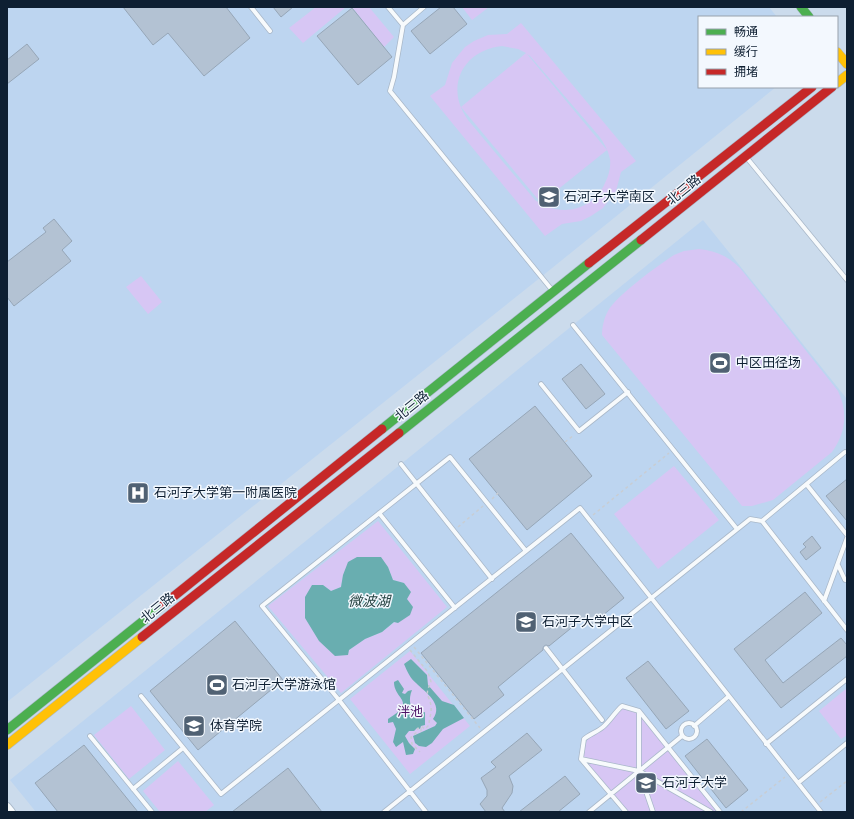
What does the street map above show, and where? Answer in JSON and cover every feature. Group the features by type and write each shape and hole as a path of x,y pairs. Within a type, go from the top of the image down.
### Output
{"main road":[{"path":"801,7 808,16"},
{"path":"838,53 846,62"},
{"path":"838,82 847,75"},
{"name":"北三路","path":"7,730 553,292 811,88"},
{"name":"北三路","path":"7,745 831,88"}],"street":[{"path":"7,807 11,812"}],"lane":[{"path":"251,7 270,31"},
{"path":"388,7 403,25"},
{"path":"424,7 403,25 394,77 390,90 553,292"},
{"path":"746,157 847,280"},
{"path":"574,325 737,529"},
{"path":"541,384 579,431 628,392"},
{"path":"762,521 845,452"},
{"path":"426,812 339,700 262,606 450,457 526,551"},
{"path":"401,464 492,579"},
{"path":"807,485 847,535"},
{"path":"141,696 221,794 580,508 820,812"},
{"path":"379,514 455,608"},
{"path":"384,812 750,519 762,521 846,627"},
{"path":"824,601 847,538"},
{"path":"838,565 845,580 847,580"},
{"path":"546,648 602,720"},
{"path":"766,744 847,679"},
{"path":"694,726 729,696"},
{"path":"626,812 581,759 584,739 591,733 604,727 622,706 639,711 720,812"},
{"path":"639,711 639,771 653,812"},
{"path":"682,736 681,731 684,725 688,724 694,726"},
{"path":"682,736 687,739 695,736 696,731 694,726"},
{"path":"90,736 152,812"},
{"path":"589,812 682,736"},
{"path":"798,783 847,743"},
{"path":"133,789 184,748"},
{"path":"581,759 639,771 711,812"}],"path":[{"path":"564,442 579,431"},
{"path":"588,518 674,450"},
{"path":"453,530 498,494"},
{"path":"411,643 484,732"},
{"path":"407,646 428,672 431,682 427,689 427,695 432,707 429,725 425,729 421,726 421,730 418,728 417,732 411,737 412,744 420,752"},
{"path":"741,812 790,773"},
{"path":"816,806 847,781"}],"shaded area":[{"name":"石河子大学第一附属医院","path":"7,7 769,7 776,16 698,16 698,88 775,88 541,277 7,702"},
{"name":"石河子大学中区","path":"703,220 847,399 847,812 36,812 10,780"}],"green space":[{"path":"316,7 346,7 303,43 289,28"},
{"path":"352,7 369,7 394,37 384,47"},
{"path":"462,7 489,7 472,20"},
{"path":"521,23 636,161 621,172 616,191 603,208 581,221 562,224 545,236 430,96 445,85 452,63 465,47 488,35 507,34","holes":["502,46 518,49 526,53 461,107 541,203 607,150 610,165 606,180 600,193 584,205 574,209 554,209 544,206 535,200 468,120 461,108 458,95 458,83 461,72 468,62 488,49","527,54 599,136 607,150"]},
{"name":"中区田径场","path":"699,249 711,251 721,255 731,260 740,268 838,391 843,407 843,430 837,445 832,452 773,500 752,506 742,506 602,335 605,317 608,311 628,289 674,255 684,251"},
{"path":"141,276 162,302 148,314 126,287"},
{"path":"674,466 719,520 658,569 614,514"},
{"path":"378,521 447,607 341,693 268,606","holes":["388,567 393,580 404,583 407,599 395,622 382,632 365,639 349,650 323,585 331,591 341,587 343,575"]},
{"name":"泮池","path":"410,651 470,726 410,774 350,699"},
{"path":"847,688 847,735 841,739 819,711"},
{"path":"131,706 165,750 129,779 94,735"},
{"path":"622,706 639,711 720,812 626,812 581,759 587,740 604,727"},
{"path":"178,761 214,805 205,812 160,812 143,791"}],"water":[{"name":"微波湖","path":"357,557 381,557 388,567 393,580 404,583 411,592 407,599 413,607 410,615 398,623 394,622 382,632 365,639 349,650 348,655 335,656 319,641 305,618 305,597 312,585 323,585 331,591 341,587 343,575 348,562"},
{"path":"411,659 427,675 428,685 442,701 454,705 464,718 443,729 432,743 426,747 419,746 415,743 413,736 435,726 437,723 433,719 436,714 436,708 435,703 428,694 410,677 404,664"},
{"path":"398,680 404,689 402,693 405,694 412,690 410,703 416,715 425,712 425,725 421,726 420,729 417,728 414,731 409,731 405,736 415,749 413,754 406,755 403,742 396,747 393,742 396,729 393,722 388,723 388,719 402,708 403,704 395,688 394,682"}],"building":[{"path":"123,7 226,7 250,38 204,76 168,33 153,45"},
{"path":"273,7 293,7 281,17"},
{"path":"441,7 453,7 467,24 430,54 411,31"},
{"path":"352,8 392,57 358,85 317,36"},
{"path":"27,44 39,59 7,84 7,60"},
{"path":"54,219 72,241 62,250 71,261 14,306 7,297 7,262 46,232 43,228"},
{"path":"581,364 605,394 586,409 562,379"},
{"path":"535,406 592,476 527,530 469,459"},
{"path":"847,479 847,521 826,496"},
{"path":"571,533 624,598 592,624 586,616 549,646 544,646 543,650 498,687 504,695 474,719 421,653"},
{"path":"812,536 821,548 806,560 800,552 806,547 803,544"},
{"path":"805,592 822,613 765,660 783,683 841,638 847,645 847,656 781,708 734,649"},
{"name":"石河子大学游泳馆","path":"235,621 283,680 198,750 150,691"},
{"path":"648,661 689,711 666,729 626,678"},
{"path":"527,733 542,750 509,776 513,786 512,793 502,808 505,812 486,812 480,804 487,796 487,790 481,778 496,767 491,762"},
{"path":"707,739 748,790 726,808 685,756"},
{"path":"84,745 138,812 58,812 35,783"},
{"path":"288,768 322,812 232,812"},
{"path":"565,776 580,794 558,812 519,812"}],"traffic: fast":[{"path":"801,7 808,16"},
{"path":"399,433 641,240"},
{"path":"382,429 589,263"},
{"path":"7,730 163,605"}],"traffic: slow":[{"path":"838,53 847,64"},
{"path":"838,82 847,75"},
{"path":"7,745 142,637"}],"traffic: jam":[{"path":"589,263 811,88"},
{"path":"641,240 831,88"},
{"path":"163,605 382,429"},
{"path":"142,637 399,433"}],"place":[{"name":"石河子大学南区","path":"549,197"},
{"name":"中区田径场","path":"720,363"},
{"name":"石河子大学第一附属医院","path":"138,493"},
{"name":"石河子大学中区","path":"526,622"},
{"name":"石河子大学游泳馆","path":"217,685"},
{"name":"体育学院","path":"194,726"},
{"name":"石河子大学","path":"646,783"}]}
